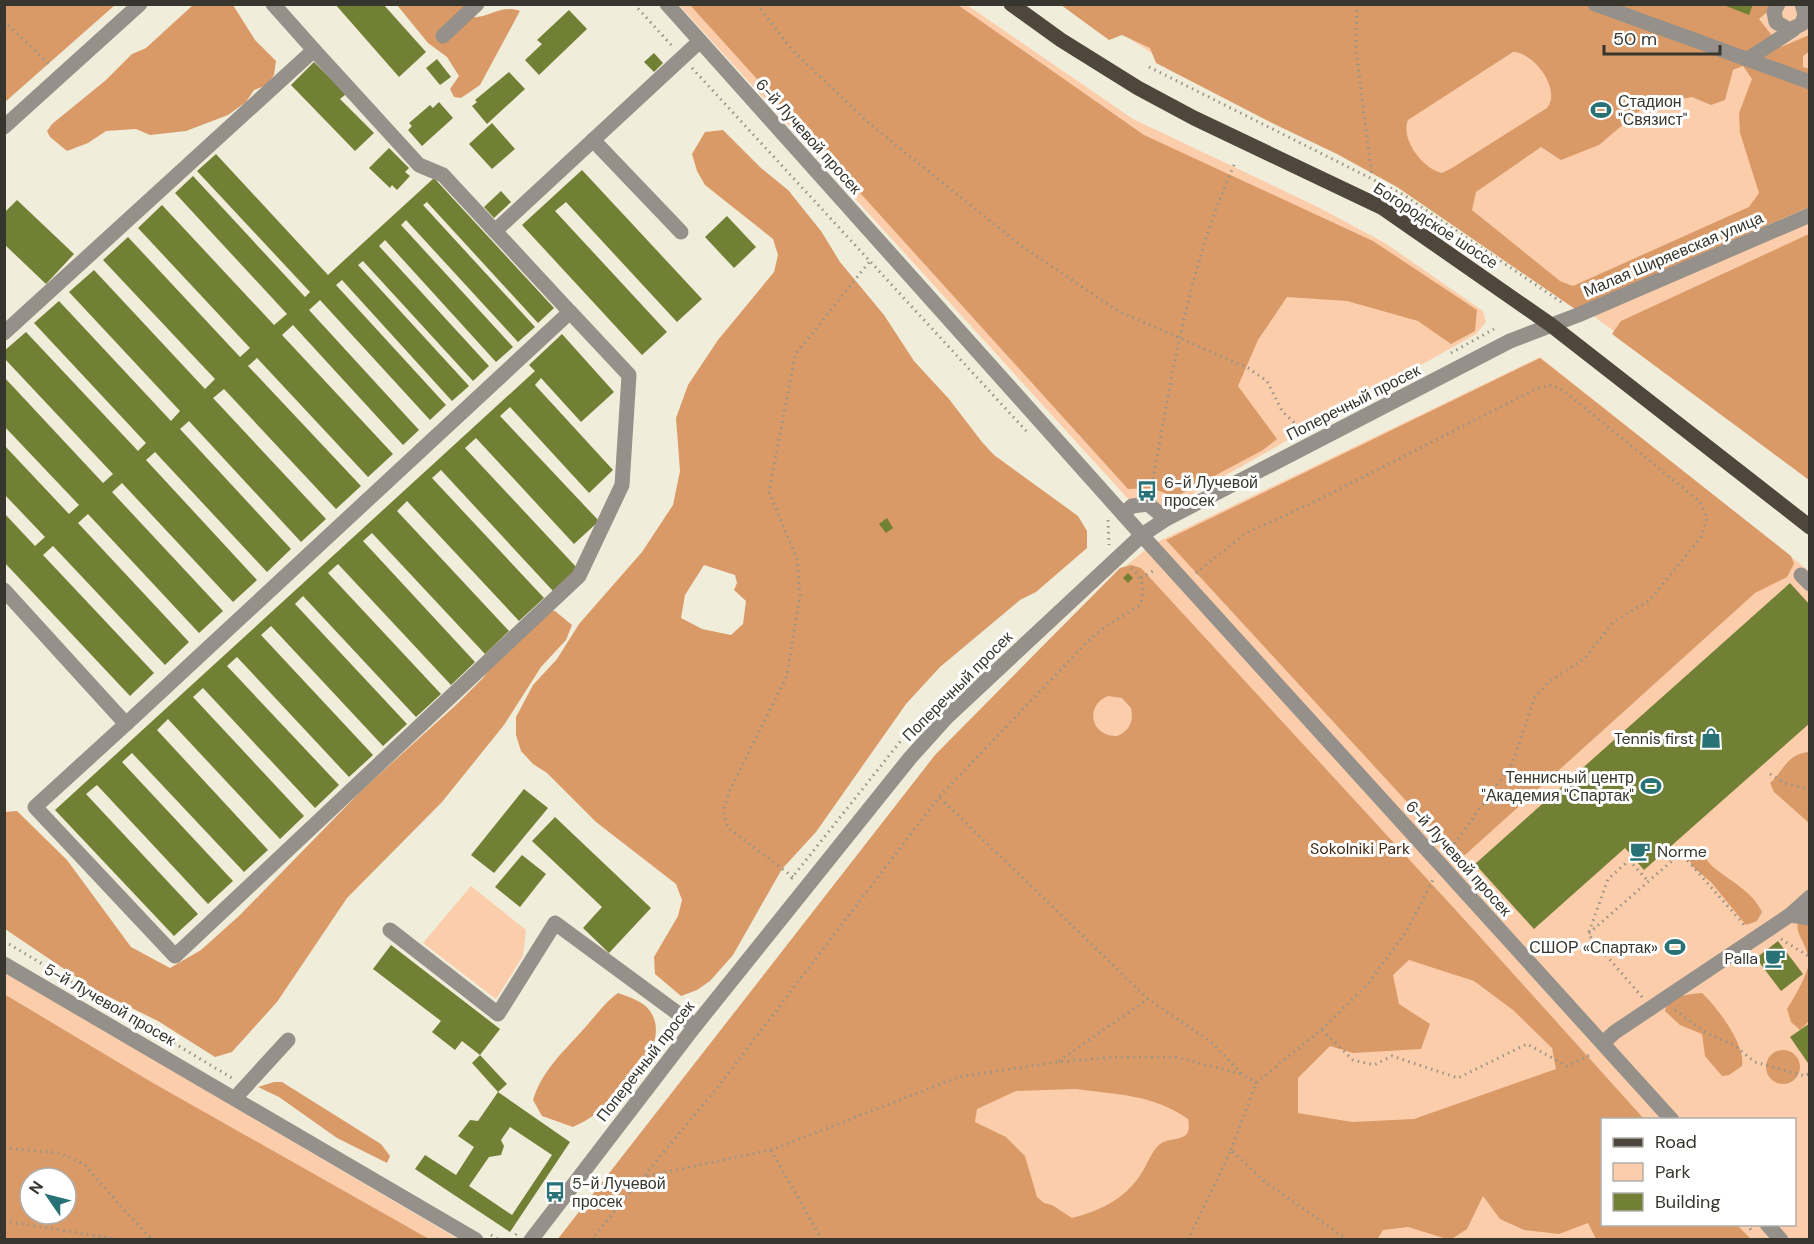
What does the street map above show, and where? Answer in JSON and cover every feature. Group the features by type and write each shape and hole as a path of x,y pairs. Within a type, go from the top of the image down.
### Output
{"main road":[{"name":"Богородское шоссе","path":"1011,4 1061,40 1138,88 1194,118 1383,208 1551,326 1809,527"}],"street":[{"path":"4,127 140,4"},
{"path":"273,4 420,165 443,175 629,375 621,485 579,576 175,956 35,807 570,312"},
{"path":"443,36 477,4"},
{"name":"6-й Лучевой просек","path":"667,4 1185,583 1440,863 1597,1049 1671,1118"},
{"path":"1596,4 1809,81"},
{"path":"1778,4 1774,12 1776,22 1784,29 1802,24"},
{"path":"1748,59 1802,24 1805,14 1802,4"},
{"path":"495,231 700,41"},
{"path":"4,333 314,50"},
{"path":"593,140 681,232"},
{"name":"Малая Ширяевская улица","path":"1551,326 1809,215"},
{"name":"Поперечный просек","path":"531,1239 695,1026 910,758 956,709 1142,535 1166,519 1510,341 1551,326"},
{"path":"1123,514 1132,506 1148,504 1166,519"},
{"path":"4,591 126,724"},
{"path":"1597,1049 1656,1004 1790,915 1809,897"},
{"path":"1790,915 1809,918"},
{"path":"390,930 498,1014 555,923 695,1026"},
{"name":"5-й Лучевой просек","path":"4,964 476,1239"},
{"path":"235,1098 288,1040"},
{"path":"1769,1226 1781,1239"}],"path":[{"path":"634,4 1037,442"},
{"path":"757,4 791,49 871,124 1020,245 1118,311 1248,368 1267,381 1282,411 1305,432"},
{"path":"1356,4 1356,49 1372,177"},
{"path":"4,21 60,77"},
{"path":"1151,493 1179,337 1218,200 1235,163"},
{"path":"793,877 728,828 723,811 730,790 787,676 800,595 797,559 769,492 795,355 870,261"},
{"path":"1185,583 1246,532 1312,503 1538,388 1551,385 1564,391 1700,502 1707,518 1701,537 1649,601 1614,621 1585,658 1549,682 1535,697 1512,764 1440,863"},
{"path":"1101,512 1108,520 1109,546"},
{"path":"591,1239 721,1083 939,797 1095,635 1140,605 1144,593 1141,578 1125,562"},
{"path":"1141,578 1153,572"},
{"path":"1770,774 1787,783 1809,789"},
{"path":"939,797 1148,999 1211,1042 1242,1074 1256,1083"},
{"path":"1588,934 1681,853 1755,938"},
{"path":"1588,934 1608,879 1633,857"},
{"path":"1629,860 1648,882"},
{"path":"1188,1239 1231,1149 1256,1083 1322,1029 1367,985 1406,932 1434,879"},
{"path":"1769,929 1809,957"},
{"path":"1588,934 1656,1004 1735,1046 1755,1062 1805,1076 1809,1073"},
{"path":"1057,1062 1148,999"},
{"path":"1322,1029 1353,1060 1374,1065 1392,1056 1458,1078 1527,1044 1567,1066 1597,1049"},
{"path":"645,1176 771,1150 959,1077 1057,1062 1116,1057 1174,1057 1242,1074"},
{"path":"4,1148 60,1153 85,1165 153,1239"},
{"path":"1231,1149 1265,1182 1348,1239"},
{"path":"771,1150 822,1239"},
{"path":"4,1221 122,1239"}],"green space":[{"path":"5,4 115,4 115,5 5,102"},
{"path":"193,5 233,5 255,40 276,61 274,75 267,85 254,90 246,102 228,115 186,131 150,135 136,129 106,131 88,143 67,151 50,137 47,131 52,124 106,80 132,54 146,48"},
{"path":"397,5 468,5 466,16 473,17 506,9 520,11 480,85 461,98 454,97 450,89 459,76 447,57 428,43"},
{"path":"679,5 967,5 1133,119 1318,207 1385,243 1483,311 1486,322 1476,334 1166,509 1150,499 1130,501"},
{"path":"690,5 958,5 1144,135 1373,241 1477,310 1475,331 1451,344 1418,321 1347,301 1287,297 1258,340 1238,386 1277,439 1263,450 1175,497 1152,488 1128,489"},
{"path":"1061,5 1775,5 1759,19 1781,47 1809,35 1809,52 1803,56 1803,67 1810,69 1809,207 1575,309 1397,187 1337,154 1156,63 1150,48 1122,35 1109,40","holes":["1513,52 1529,58 1544,73 1551,92 1551,100 1547,108 1442,173 1428,166 1410,144 1406,128 1408,120","1743,66 1752,79 1739,113 1740,133 1759,193 1749,207 1573,286 1560,281 1472,210 1476,192 1541,147 1561,160 1599,145 1645,106 1692,97 1711,105 1725,100 1733,70"]},
{"name":"Стадион \"Связист\"","path":"1077,5 1809,5 1809,476 1568,297 1423,196 1161,59"},
{"path":"723,130 761,168 788,190 821,231 840,262 884,315 914,361 949,399 982,442 994,455 1078,516 1087,531 1087,548 1036,592 1020,600 940,667 906,704 816,832 782,869 733,955 710,981 697,990 681,996 655,974 654,957 678,916 682,900 676,884 596,822 547,773 533,764 521,751 516,735 516,717 533,685 557,659 579,624 642,552 673,505 680,471 676,418 688,385 718,340 774,272 778,255 773,239 705,185 697,171 692,154 705,132","holes":["704,565 735,575 737,583 734,590 746,601 743,624 731,635 702,629 681,618 685,595"]},
{"path":"1809,234 1809,480 1612,334 1621,321"},
{"name":"Sokolniki Park","path":"1540,357 1809,571 1809,1239 562,1240 940,756 1128,564 1151,545"},
{"path":"1540,358 1791,556 1794,564 1787,577 1755,593 1465,855 1455,854 1166,540"},
{"path":"1131,565 1141,568 1463,918 1643,1118 1601,1118 1601,1226 1738,1226 1751,1239 1596,1239 1588,1223 1559,1234 1524,1230 1500,1219 1483,1196 1467,1229 1450,1240 1408,1227 1383,1230 1377,1240 557,1240 935,755 1120,568","holes":["1108,696 1122,698 1131,708 1130,725 1117,736 1101,732 1094,720 1093,713 1096,707","1409,960 1474,981 1513,1010 1552,1048 1556,1069 1414,1119 1352,1122 1298,1113 1298,1078 1330,1046 1353,1053 1421,1049 1430,1024 1399,1004 1393,975","1076,1089 1148,1100 1188,1119 1189,1127 1184,1136 1158,1146 1127,1191 1111,1203 1072,1218 1037,1197 1025,1156 1006,1137 975,1122 977,1109 1016,1091"]},
{"path":"548,611 555,611 572,625 566,640 541,667 504,725 442,802 347,898 277,1002 232,1052 215,1057 158,1021 97,991 5,929 4,812 17,811 67,860 131,947 170,968 201,950 240,915 363,789 457,704 483,678 494,662"},
{"path":"1810,752 1809,823 1774,792 1770,783 1791,759 1802,753"},
{"path":"1693,848 1753,898 1762,912 1757,921 1746,925 1711,882 1693,867 1687,856"},
{"path":"471,886 526,930 523,956 496,999 423,943"},
{"path":"1809,905 1809,959 1797,926"},
{"path":"1809,964 1809,1021 1800,1030 1791,1022 1787,1009"},
{"path":"5,972 458,1239 5,1239"},
{"path":"618,993 640,1002 650,1011 656,1026 654,1043 646,1061 619,1095 587,1120 573,1127 542,1116 533,1100 547,1071 603,1006"},
{"path":"1702,993 1729,1027 1740,1048 1742,1066 1729,1075 1722,1076 1705,1056 1702,1034 1680,1025 1665,1011 1670,1002 1675,999"},
{"path":"4,994 153,1083 429,1239 5,1239"},
{"path":"1783,1050 1795,1055 1800,1067 1795,1079 1783,1084 1771,1079 1766,1067 1771,1055"},
{"path":"282,1082 381,1144 390,1156 387,1163 337,1138 279,1097 258,1087"}],"building":[{"path":"335,4 383,4 426,52 399,77"},
{"path":"1721,4 1753,4 1749,15"},
{"path":"569,10 587,29 539,75 525,60 542,44 537,40"},
{"path":"654,53 663,63 654,72 644,62"},
{"path":"437,59 451,77 440,85 426,68"},
{"path":"314,62 346,94 340,99 374,133 355,151 291,85"},
{"path":"509,72 525,89 487,124 472,106 477,102 475,100"},
{"path":"439,102 453,118 422,146 408,130 412,126 409,123 430,105 433,108"},
{"path":"492,123 515,149 492,169 469,144"},
{"path":"389,148 409,168 405,172 410,176 397,190 392,185 390,188 369,168"},
{"path":"216,154 328,275 434,178 554,308 538,323 427,202 423,205 535,327 518,342 406,220 401,225 513,347 496,362 385,240 379,246 489,366 473,381 363,261 358,265 469,386 452,401 342,280 336,285 446,405 430,420 320,300 309,310 419,430 403,445 293,325 282,335 393,454 368,477 257,358 248,366 361,486 336,509 224,389 213,398 326,519 301,542 189,421 180,429 291,549 267,572 155,452 146,460 257,580 233,602 122,483 112,492 223,611 199,633 88,514 78,523 189,642 165,665 53,546 43,555 154,673 130,696 4,562 4,513 35,546 45,537 4,494 4,445 69,514 79,505 4,426 4,377 103,483 113,474 4,358 4,351 26,332 138,451 146,443 34,323 59,301 171,421 180,411 69,292 94,270 205,389 215,379 103,260 128,237 240,357 250,348 138,228 162,205 274,325 287,314 175,193 193,176 305,297 310,292 197,171"},
{"path":"582,170 702,299 677,322 566,202 555,211 667,332 642,355 522,225"},
{"path":"501,191 511,202 494,218 484,207"},
{"path":"17,200 74,254 46,284 4,244 4,213"},
{"path":"727,216 756,247 734,268 705,237"},
{"path":"562,334 614,392 581,422 541,378 535,385 613,470 589,493 510,407 500,416 599,521 574,544 476,438 465,448 578,569 553,591 441,470 432,478 544,598 519,621 407,501 397,511 509,631 485,654 372,533 363,541 475,662 451,685 338,564 328,573 441,694 416,717 303,596 295,604 407,724 383,746 271,626 261,635 373,755 349,777 237,657 227,666 339,785 315,808 203,688 193,697 304,816 280,839 168,719 157,730 268,850 244,872 132,753 122,762 233,881 208,904 97,785 86,794 198,914 174,936 55,810 535,371 529,365"},
{"path":"887,518 893,528 886,533 879,524"},
{"path":"1128,573 1133,578 1128,583 1123,578"},
{"name":"Теннисный центр \"Академия \"Спартак\"","path":"1790,583 1810,605 1810,723 1644,870 1625,848 1534,929 1475,864"},
{"path":"524,789 548,808 494,873 471,855"},
{"path":"555,817 651,908 609,953 583,928 602,907 532,841"},
{"path":"522,855 546,874 520,907 495,887"},
{"path":"1778,941 1803,974 1781,991 1756,958"},
{"path":"391,945 500,1029 480,1055 462,1041 455,1050 432,1032 441,1021 373,969"},
{"path":"1810,1023 1810,1066 1790,1037"},
{"path":"480,1055 507,1084 498,1092 472,1063"},
{"path":"498,1092 570,1142 510,1232 415,1169 425,1155 456,1175 474,1147 458,1136 470,1120 478,1121","holes":["510,1127 552,1155 512,1215 469,1186 489,1157 501,1155 504,1146 501,1140"]}],"place":[{"name":"Стадион \"Связист\"","path":"1601,110"},
{"name":"6-й Лучевой просек","path":"1147,491"},
{"name":"Tennis first","path":"1711,738"},
{"name":"Теннисный центр \"Академия \"Спартак\"","path":"1651,786"},
{"name":"Norme","path":"1640,851"},
{"name":"СШОР «Спартак»","path":"1675,947"},
{"name":"Palla","path":"1775,958"},
{"name":"5-й Лучевой просек","path":"555,1192"}]}
